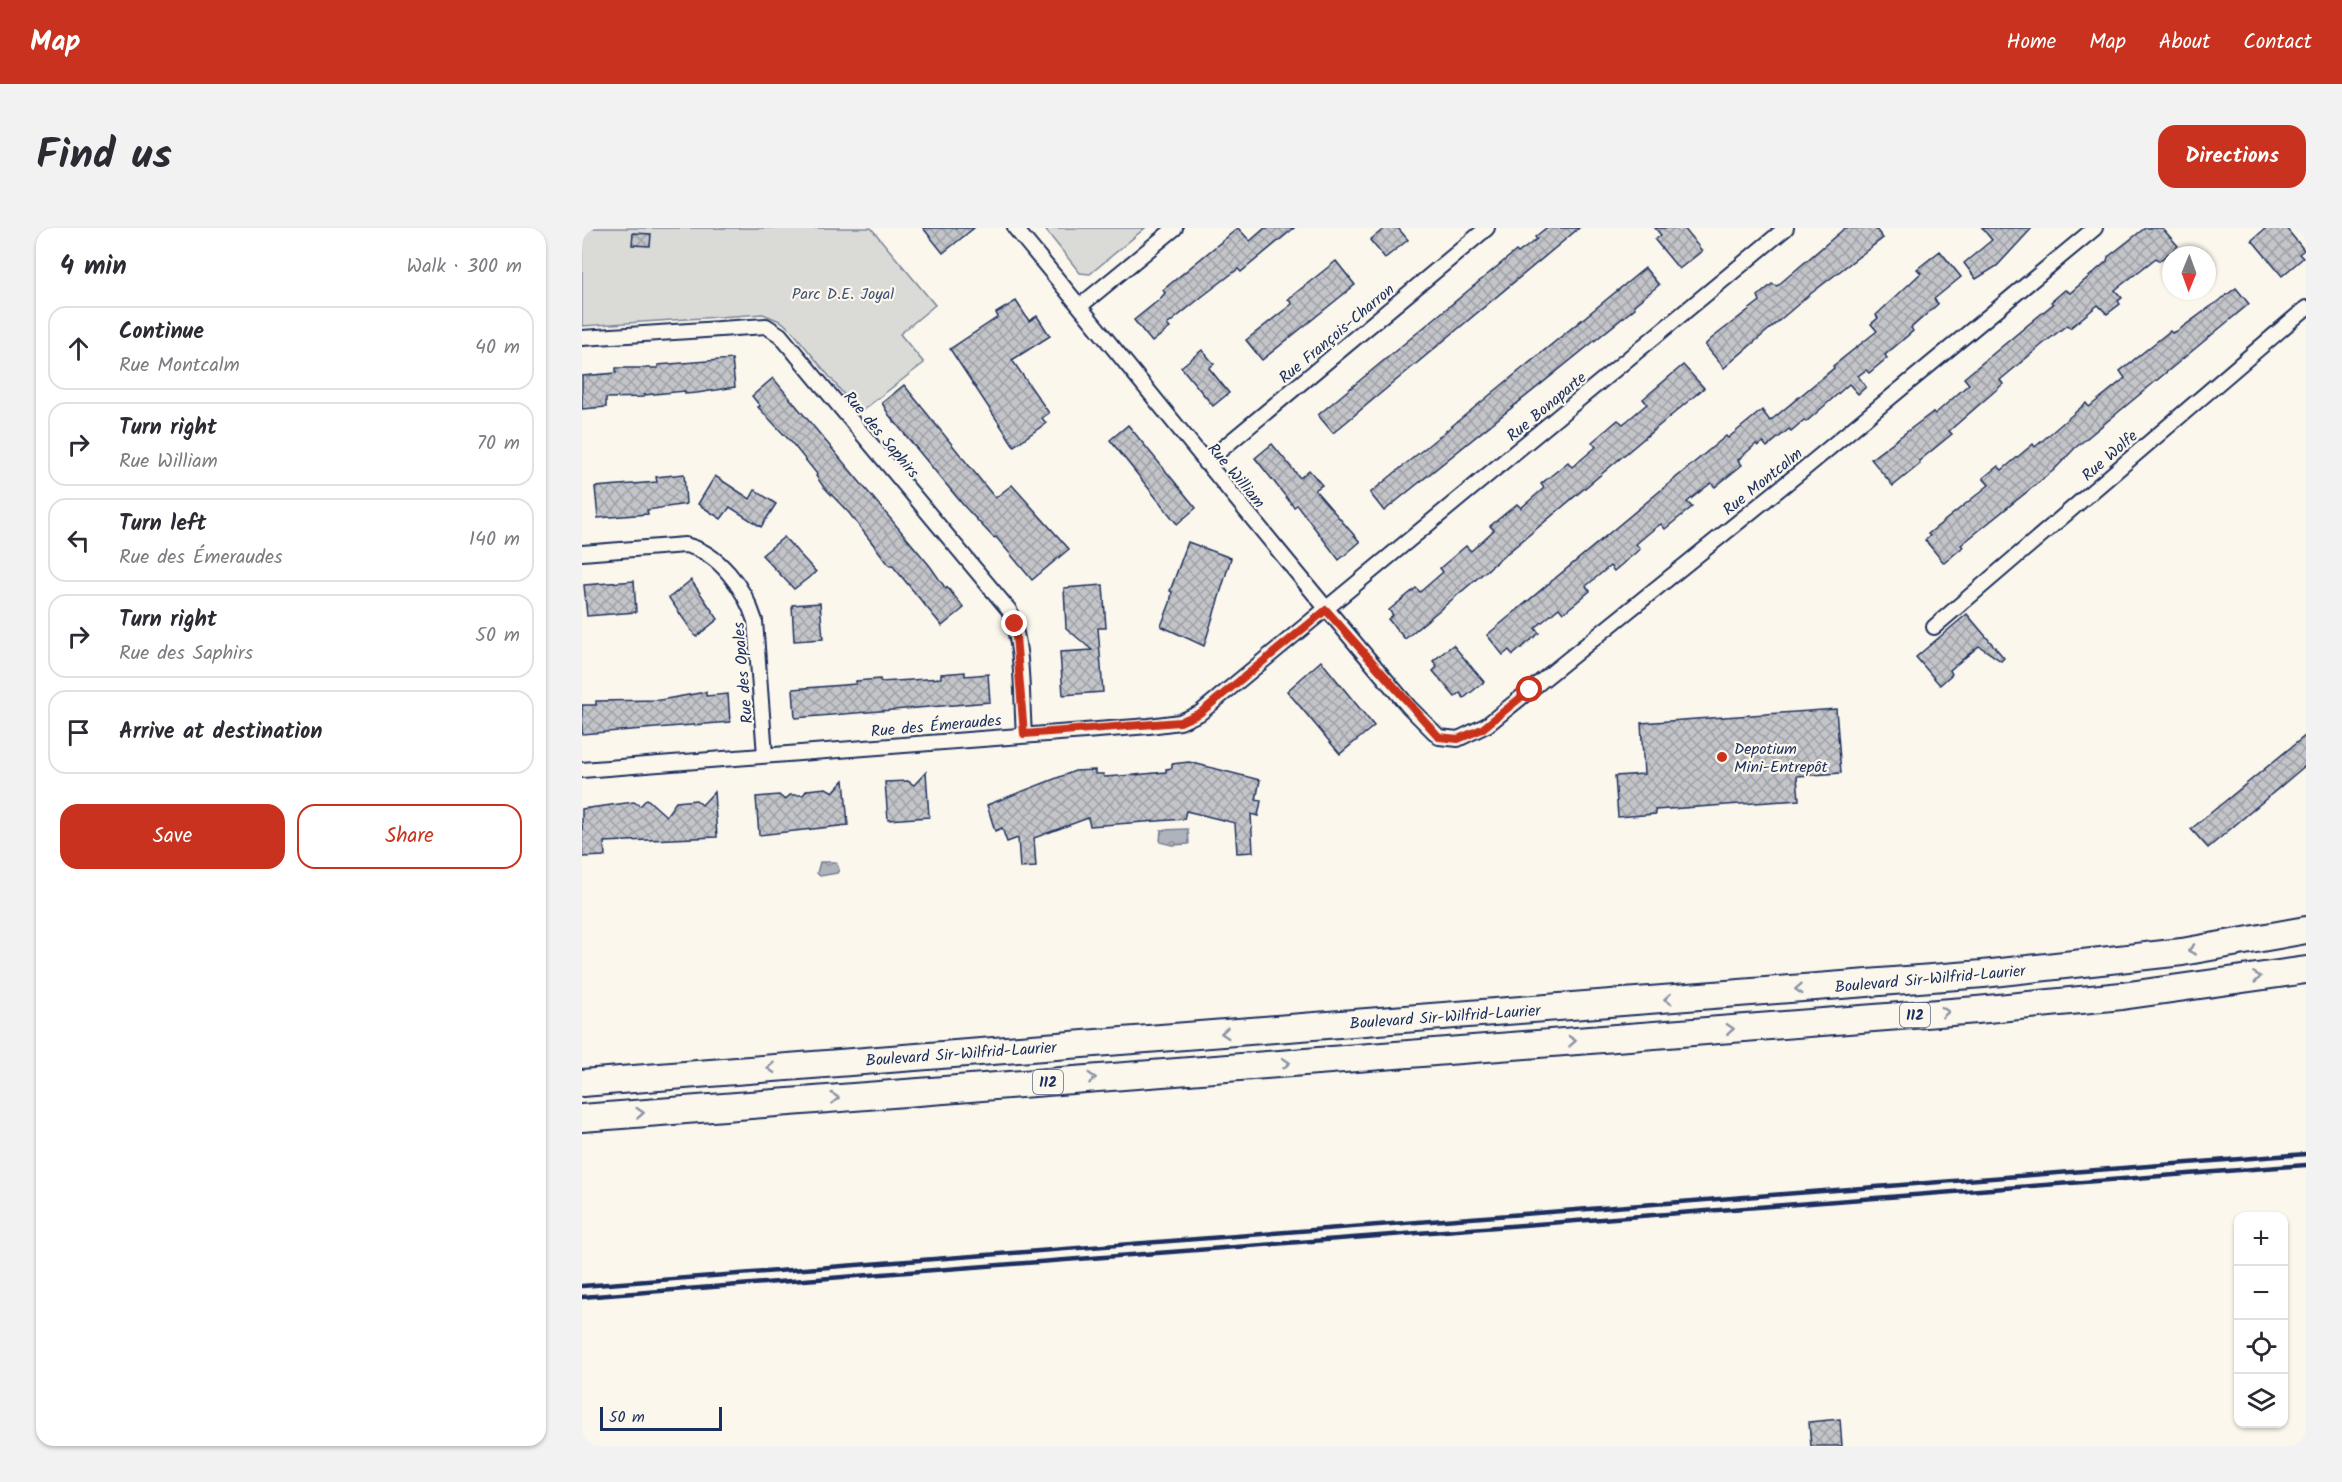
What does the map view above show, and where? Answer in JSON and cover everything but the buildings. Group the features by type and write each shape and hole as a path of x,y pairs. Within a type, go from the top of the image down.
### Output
{"highway":[{"path":"2250,941 2306,920"},
{"name":"Boulevard Sir-Wilfrid-Laurier","path":"582,1083 1964,976 2148,956 2306,930"},
{"name":"Boulevard Sir-Wilfrid-Laurier","path":"582,1118 1977,1010 2122,996 2304,970"}],"street":[{"name":"Rue William","path":"1015,228 1326,610 1439,737"},
{"path":"1080,306 1174,228"},
{"name":"Rue François-Charron","path":"1205,463 1487,228"},
{"name":"Rue Bonaparte","path":"1326,610 1786,228"},
{"name":"Rue Montcalm","path":"1439,737 1458,739 1487,725 1795,476 2095,228"},
{"name":"Rue Wolfe","path":"1934,627 2306,308"},
{"name":"Rue des Saphirs","path":"582,338 766,326 780,335 1009,610 1015,624 1018,648 1024,734"},
{"name":"Rue des Opales","path":"582,553 685,545 701,548 713,557 749,599 755,621 765,755"},
{"name":"Rue des Émeraudes","path":"582,770 1149,726 1200,713 1326,610"}],"green space":[{"name":"Parc D.E. Joyal","path":"582,228 871,228 935,305 900,334 924,363 859,413 793,332 782,322 763,314 582,326"},
{"path":"1044,228 1145,228 1090,274 1080,273"}],"water":[{"path":"1188,829 1189,844 1172,845 1160,842 1161,830"},
{"path":"820,862 836,862 839,870 837,873 820,876 817,873"}],"railway":[{"path":"582,1286 2306,1154"},
{"path":"582,1297 2306,1165"}],"place":[{"name":"Depotium Mini-Entrepôt","path":"1722,757"}],"route":[{"path":"1015,624 1024,734 1180,722 1200,713 1326,610 1409,707 1439,737 1458,739 1482,729 1530,690"}]}
